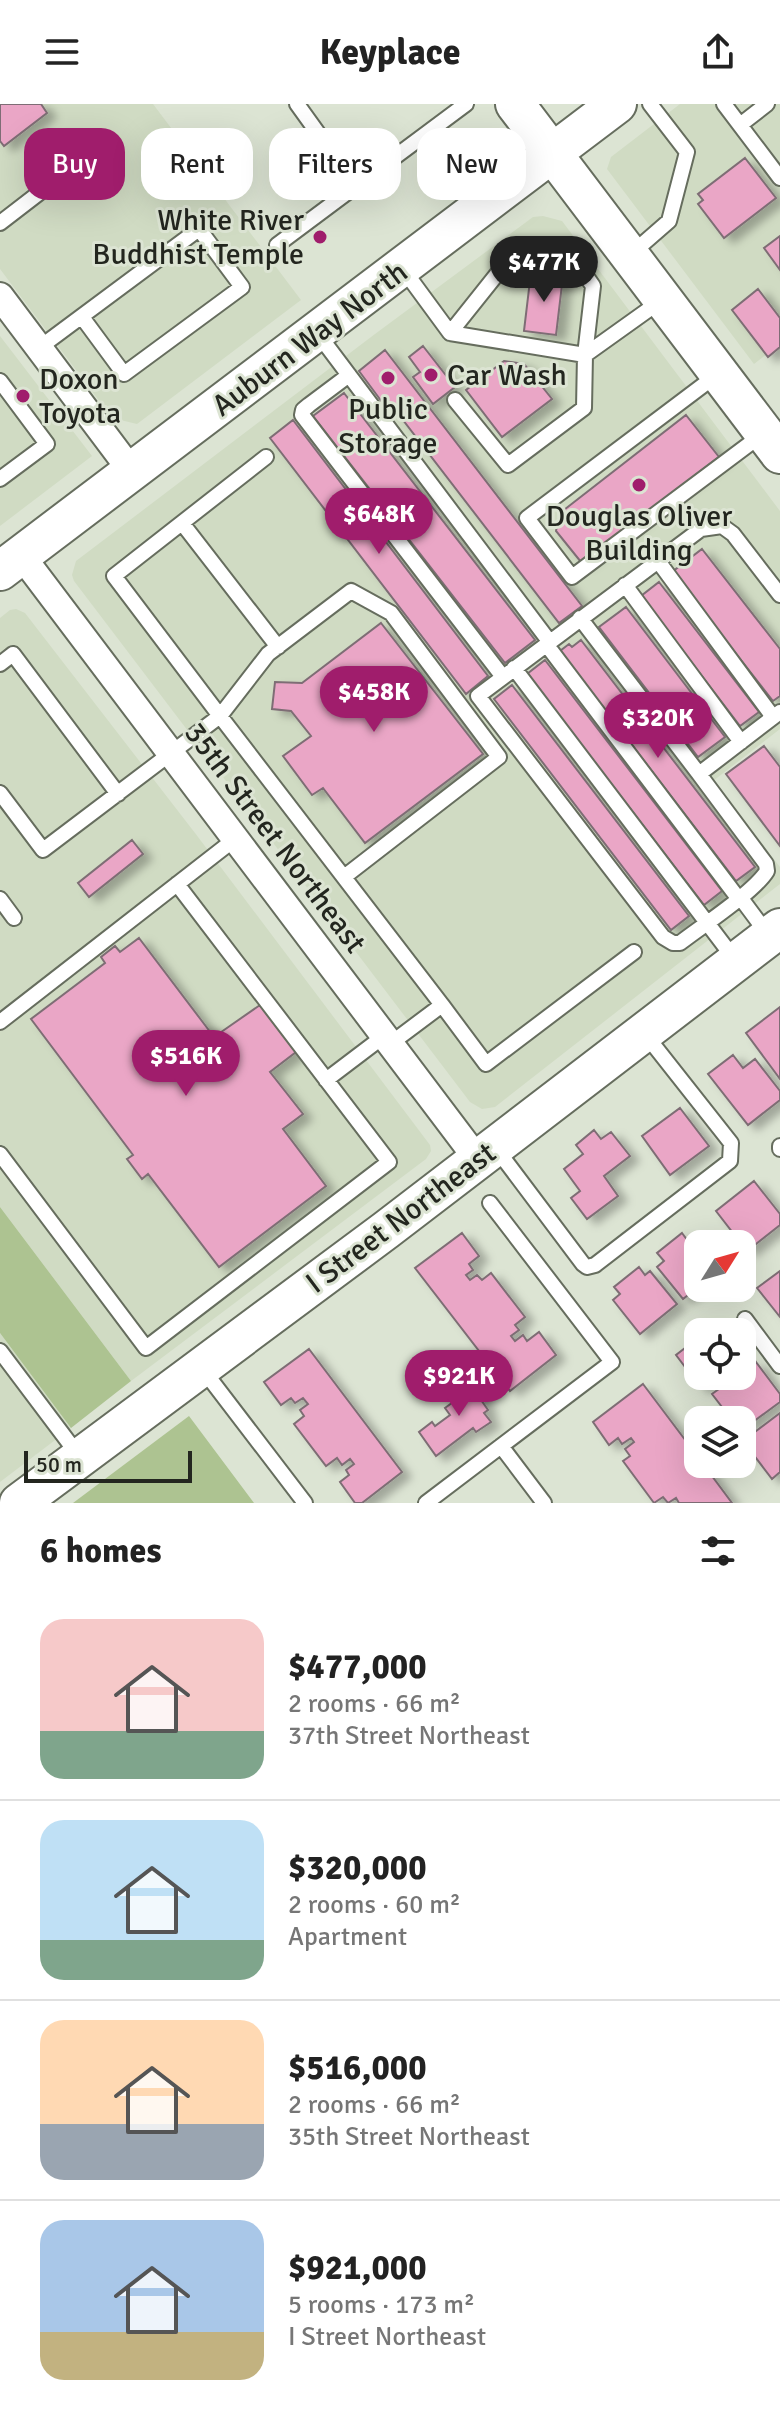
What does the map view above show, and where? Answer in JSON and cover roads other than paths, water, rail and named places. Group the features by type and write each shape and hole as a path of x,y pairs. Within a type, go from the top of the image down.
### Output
{"main road":[{"path":"515,104 772,443"},
{"name":"Auburn Way North","path":"11,563 554,154 613,105"},
{"name":"I Street Northeast","path":"19,1503 775,932"}],"street":[{"path":"0,296 12,321 39,348 133,473"},
{"name":"35th Street Northeast","path":"11,563 171,754 387,1040 486,1153"}],"lane":[{"path":"297,104 314,128"},
{"path":"401,152 466,104"},
{"path":"629,256 669,221 687,152 650,104"},
{"path":"724,104 780,178"},
{"path":"740,125 767,104"},
{"path":"0,223 30,200"},
{"path":"277,245 337,200"},
{"path":"39,348 199,229 242,287 124,374 82,317"},
{"path":"450,333 511,259 582,270 593,286 585,355 584,408 508,465 455,400"},
{"path":"402,269 450,333 585,355 662,300"},
{"path":"317,333 739,898 775,932"},
{"path":"718,374 527,518 572,577 772,443"},
{"path":"349,375 309,405 302,415 509,672 736,962"},
{"path":"0,479 47,444 3,392"},
{"path":"266,457 114,576 486,1064 634,952"},
{"path":"182,523 278,647"},
{"path":"580,618 766,864 763,879 680,943 663,937 478,696 547,642 701,529 722,526 733,534 780,595"},
{"path":"658,561 777,714 699,774"},
{"path":"625,585 741,742"},
{"path":"0,793 43,850 220,716 268,654 351,591 391,613 499,757 344,877"},
{"path":"0,664 13,654 118,794"},
{"path":"0,1022 235,839"},
{"path":"0,1154 146,1348 389,1162 177,884"},
{"path":"0,899 14,918"},
{"path":"326,1080 442,1005"},
{"path":"486,1153 583,1264 587,1267 595,1265 730,1161 733,1153 731,1143 644,1032"},
{"path":"426,1503 612,1362 490,1203"},
{"path":"756,1334 780,1366"},
{"path":"0,1351 79,1456"},
{"path":"201,1367 305,1503"},
{"path":"501,1446 544,1503"}],"place":[{"name":"White River Buddhist Temple","path":"320,237"},
{"name":"Car Wash","path":"431,375"},
{"name":"Public Storage","path":"388,378"},
{"name":"Doxon Toyota","path":"23,396"},
{"name":"Douglas Oliver Building","path":"639,485"}]}
